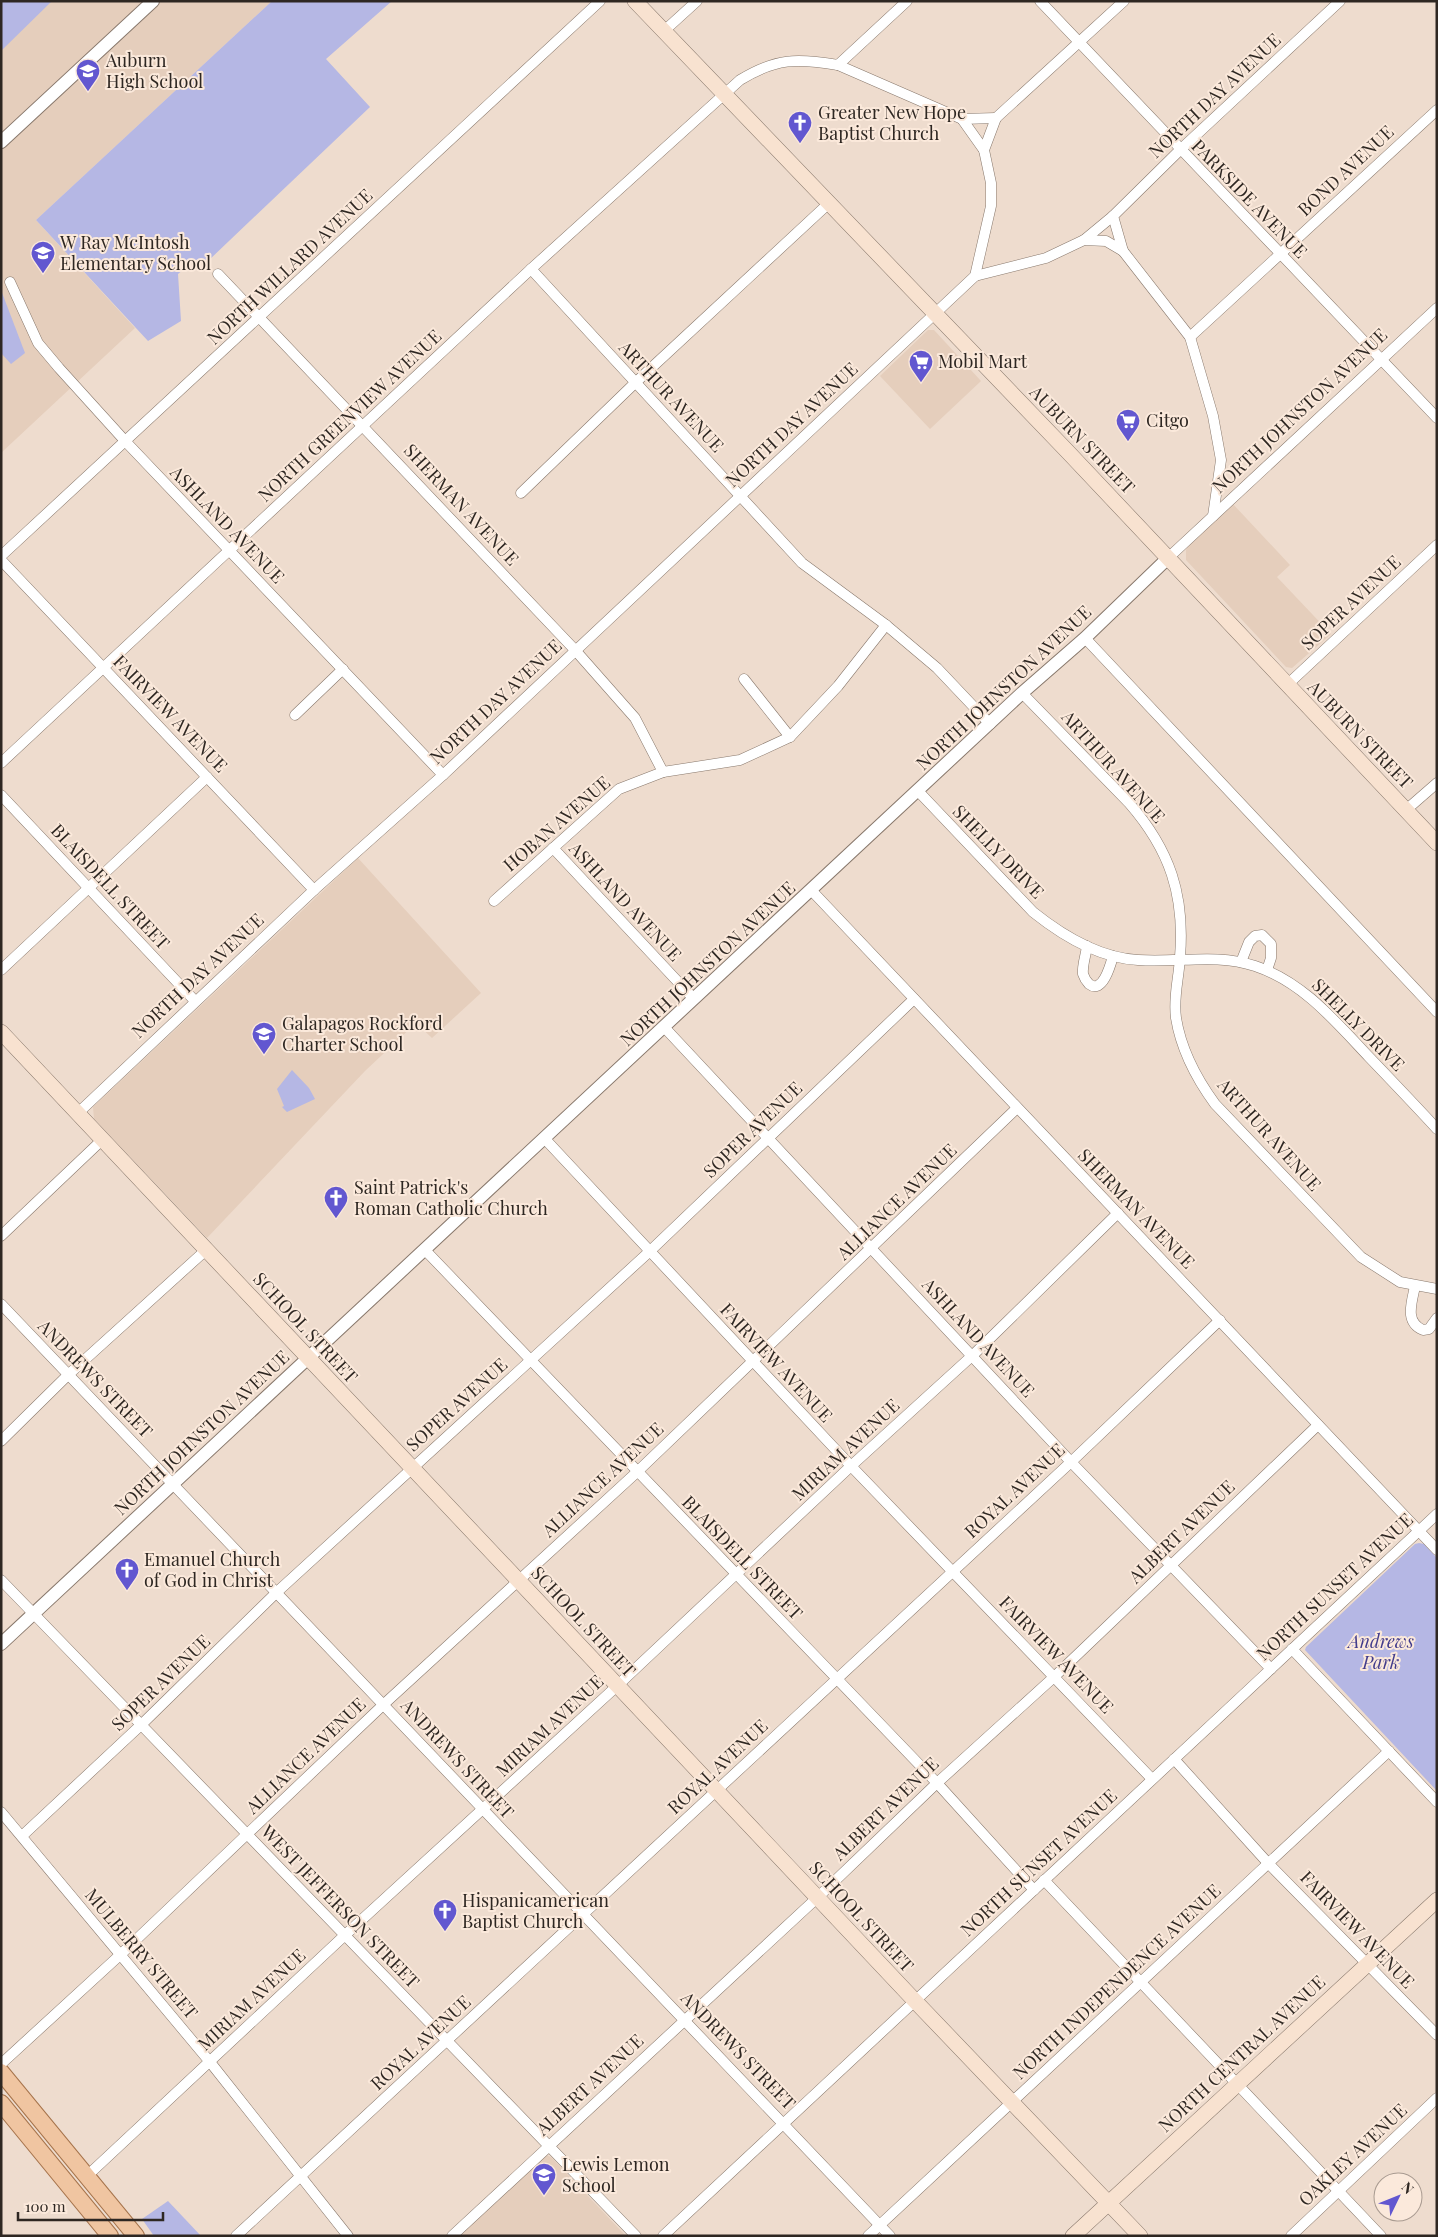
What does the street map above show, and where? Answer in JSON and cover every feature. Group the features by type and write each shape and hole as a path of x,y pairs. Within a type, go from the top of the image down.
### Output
{"main road":[{"name":"AUBURN STREET","path":"635,1 828,204 936,314 1437,843"},
{"name":"SCHOOL STREET","path":"1,1032 617,1686 1140,2236"},
{"name":"NORTH CENTRAL AVENUE","path":"1073,2236 1437,1900"},
{"path":"1,2072 136,2236"},
{"path":"1,2103 110,2236"}],"street":[{"path":"1,142 154,1"},
{"name":"NORTH WILLARD AVENUE","path":"1,556 600,1"},
{"path":"664,31 697,1"},
{"path":"838,65 908,1"},
{"name":"PARKSIDE AVENUE","path":"1040,1 1437,418"},
{"path":"984,150 996,118 1124,1"},
{"name":"NORTH DAY AVENUE","path":"78,1113 195,1001 314,890 443,774 936,314 974,276 1046,258 1084,240 1113,216 1180,150 1340,1"},
{"name":"NORTH GREENVIEW AVENUE","path":"1,764 531,269 740,80 769,64 798,60 838,65 962,119"},
{"name":"BOND AVENUE","path":"1190,337 1437,110"},
{"path":"962,119 996,118"},
{"path":"962,119 984,150 991,183 991,206 974,276"},
{"path":"521,493 635,383 828,204"},
{"path":"1113,216 1123,251"},
{"path":"1084,240 1106,241 1123,251 1190,337 1213,416 1222,460 1213,516"},
{"name":"ARTHUR AVENUE","path":"531,269 802,562 886,625 937,668 990,724"},
{"name":"SHERMAN AVENUE","path":"218,274 575,650 635,718 663,772"},
{"name":"ASHLAND AVENUE","path":"10,282 38,343 126,442 443,774"},
{"name":"NORTH JOHNSTON AVENUE","path":"1,1644 1022,693 1085,638 1168,558 1437,308"},
{"name":"SOPER AVENUE","path":"1287,685 1437,544"},
{"name":"FAIRVIEW AVENUE","path":"1,560 314,890"},
{"name":"HOBAN AVENUE","path":"494,901 619,789 663,772 740,760 790,737 838,686 886,625"},
{"path":"1085,638 1437,1012"},
{"path":"295,715 343,669"},
{"path":"744,679 790,737"},
{"name":"ARTHUR AVENUE","path":"1022,693 1129,804 1158,841 1172,873 1180,931 1176,1017 1183,1046 1203,1088 1215,1104 1351,1247 1382,1271 1400,1282 1437,1289"},
{"path":"1,970 207,777"},
{"path":"1406,810 1437,783"},
{"name":"SHELLY DRIVE","path":"918,791 1033,912 1051,927 1087,946 1113,956 1139,960 1180,958 1241,962 1267,970 1289,981 1316,1002 1435,1124"},
{"name":"BLAISDELL STREET","path":"1,796 195,1001"},
{"name":"ASHLAND AVENUE","path":"553,848 694,999"},
{"name":"SHERMAN AVENUE","path":"812,890 914,1000 1437,1550"},
{"path":"1241,962 1252,938 1262,935 1272,944 1271,958 1267,970"},
{"path":"1087,946 1083,973 1089,984 1093,986 1098,985 1106,977 1113,956"},
{"name":"SOPER AVENUE","path":"22,1836 142,1724 277,1592 649,1252 914,1000"},
{"name":"ASHLAND AVENUE","path":"664,1027 767,1140 872,1248 1071,1462 1172,1564 1270,1669"},
{"name":"ALLIANCE AVENUE","path":"1,2064 120,1955 383,1705 637,1472 1018,1108"},
{"name":"FAIRVIEW AVENUE","path":"545,1139 851,1466 1152,1779"},
{"path":"1,1236 102,1140"},
{"name":"MIRIAM AVENUE","path":"86,2176 617,1686 851,1466 973,1356 1118,1213"},
{"path":"1,1441 69,1374 206,1250"},
{"name":"BLAISDELL STREET","path":"425,1250 937,1783 1034,1890"},
{"path":"1415,1286 1410,1314 1411,1320 1423,1330 1429,1329 1437,1318"},
{"name":"ANDREWS STREET","path":"1,1304 890,2236"},
{"name":"ROYAL AVENUE","path":"236,2236 301,2178 716,1790 954,1571 1220,1320"},
{"name":"ALBERT AVENUE","path":"452,2236 1054,1676 1318,1425"},
{"name":"NORTH SUNSET AVENUE","path":"663,2236 1437,1514"},
{"name":"WEST JEFFERSON STREET","path":"1,1580 636,2236"},
{"path":"1292,1649 1437,1802"},
{"name":"NORTH INDEPENDENCE AVENUE","path":"868,2236 1014,2103 1267,1862 1388,1751"},
{"name":"FAIRVIEW AVENUE","path":"1174,1759 1267,1862 1366,1965 1437,2035"},
{"name":"MULBERRY STREET","path":"1,1812 210,2062 348,2236"},
{"path":"1044,1880 1381,2236"},
{"name":"OAKLEY AVENUE","path":"1291,2236 1437,2098"}],"shaded area":[{"name":"Auburn High School","path":"1,1 272,1 36,220 135,328 1,453"},
{"path":"928,330 934,330 981,381 930,429 880,376"},
{"path":"1232,503 1290,565 1277,577 1331,634 1292,668 1286,667 1186,560 1186,550 1189,544"},
{"name":"Galapagos Rockford Charter School","path":"358,858 481,993 432,1038 416,1023 365,1071 207,1238 94,1119 93,1107"},
{"name":"Lewis Lemon School","path":"546,2155 551,2157 626,2236 457,2236"}],"green space":[{"path":"1,1 52,1 1,51"},
{"path":"272,1 392,1 326,59 370,107 208,261 195,260 178,274 181,321 148,341 36,220"},
{"path":"1,290 25,353 11,364 1,353"},
{"path":"292,1070 309,1088 315,1099 287,1112 282,1107 284,1106 277,1089"},
{"name":"Andrews Park","path":"1415,1544 1424,1544 1437,1558 1437,1791 1305,1650"},
{"path":"168,2201 201,2236 154,2236 142,2219"}],"place":[{"name":"Auburn High School","path":"88,92"},
{"name":"Greater New Hope Baptist Church","path":"800,144"},
{"name":"W Ray McIntosh Elementary School","path":"43,274"},
{"name":"Mobil Mart","path":"921,383"},
{"name":"Citgo","path":"1128,442"},
{"name":"Galapagos Rockford Charter School","path":"264,1055"},
{"name":"Saint Patrick's Roman Catholic Church","path":"336,1219"},
{"name":"Emanuel Church of God in Christ","path":"127,1591"},
{"name":"Hispanicamerican Baptist Church","path":"445,1932"},
{"name":"Lewis Lemon School","path":"544,2196"}]}
